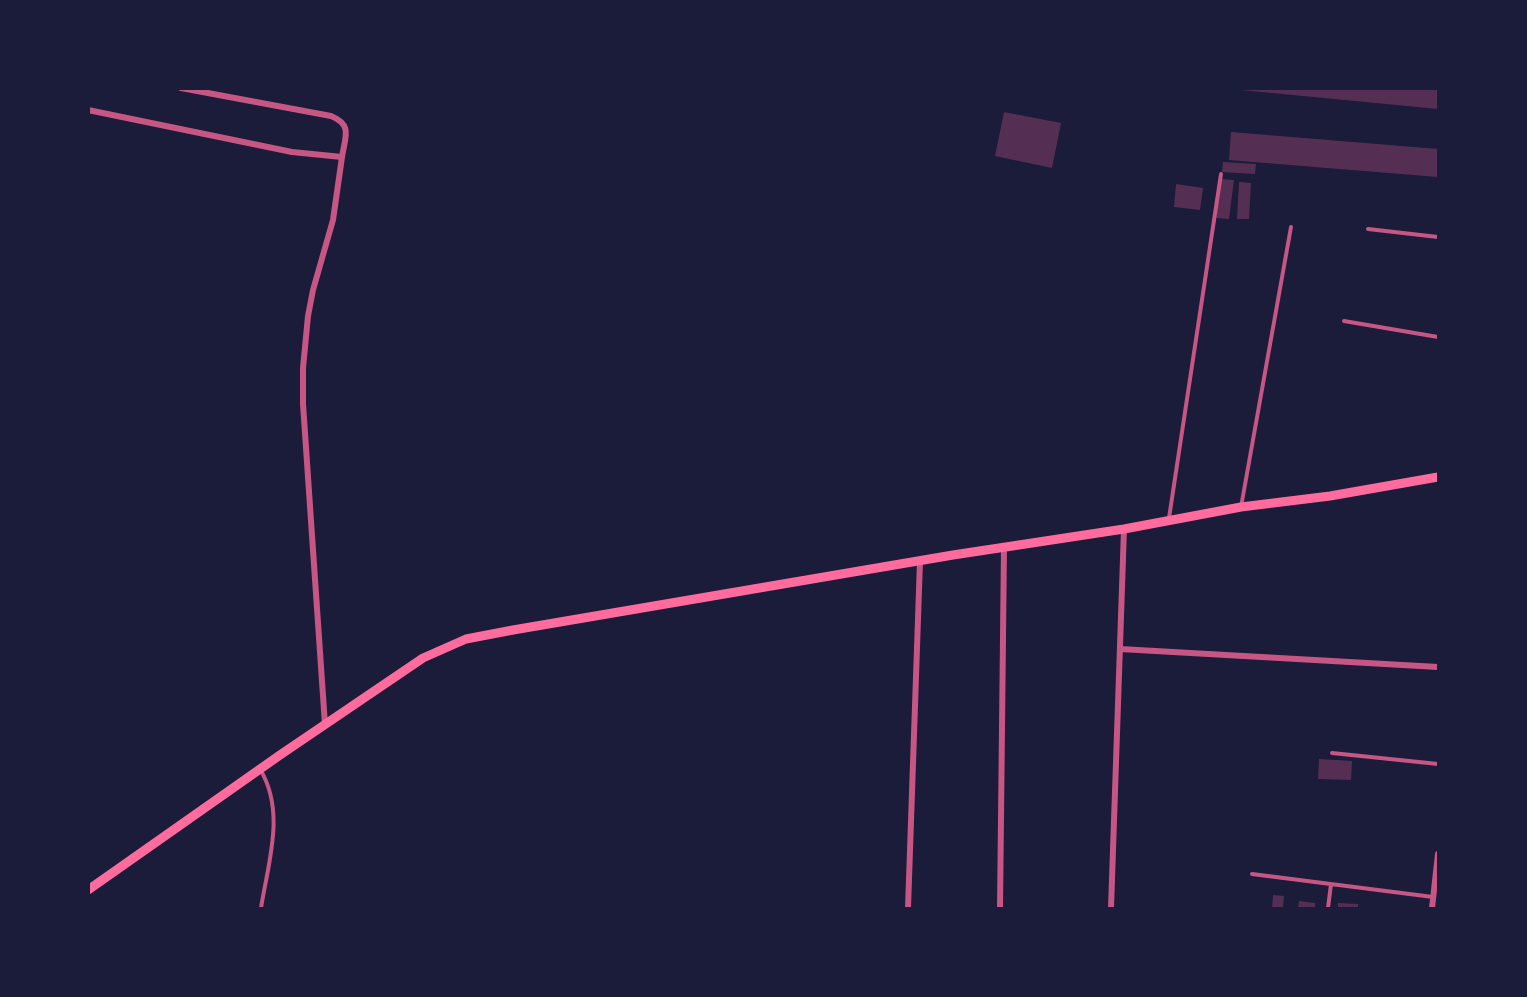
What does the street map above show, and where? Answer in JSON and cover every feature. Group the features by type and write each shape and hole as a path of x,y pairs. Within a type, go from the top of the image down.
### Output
{"main road":[{"path":"88,890 259,769 423,658 466,639 920,561 1124,529 1240,507 1330,496 1438,477"}],"street":[{"path":"181,88 331,116 340,120 345,126 333,220 310,308 303,368 303,404 325,725"},
{"path":"88,110 292,152 342,157"},
{"path":"1111,909 1124,529"},
{"path":"1000,909 1004,547"},
{"path":"908,909 920,561"},
{"path":"1120,649 1438,666"},
{"path":"1432,909 1438,854"}],"lane":[{"path":"1168,519 1221,174"},
{"path":"1240,507 1291,227"},
{"path":"1368,229 1438,237"},
{"path":"1344,321 1438,337"},
{"path":"1332,753 1438,764"},
{"path":"259,769 267,782 274,806 274,831 261,909"},
{"path":"1252,874 1433,897"},
{"path":"1328,909 1331,884"}],"building":[{"path":"1241,88 1438,88 1438,109 1241,90"},
{"path":"1004,112 1061,123 1052,168 995,156"},
{"path":"1231,132 1438,149 1438,177 1229,160"},
{"path":"1223,162 1256,164 1255,174 1222,172"},
{"path":"1221,179 1234,180 1229,219 1216,218"},
{"path":"1239,182 1251,183 1249,219 1237,219"},
{"path":"1176,184 1203,188 1200,210 1174,207"},
{"path":"1319,759 1352,761 1351,780 1318,779"},
{"path":"1273,895 1284,896 1283,908 1272,908"},
{"path":"1299,901 1315,903 1315,908 1298,908"},
{"path":"1338,903 1358,904 1358,908 1338,908"}]}
